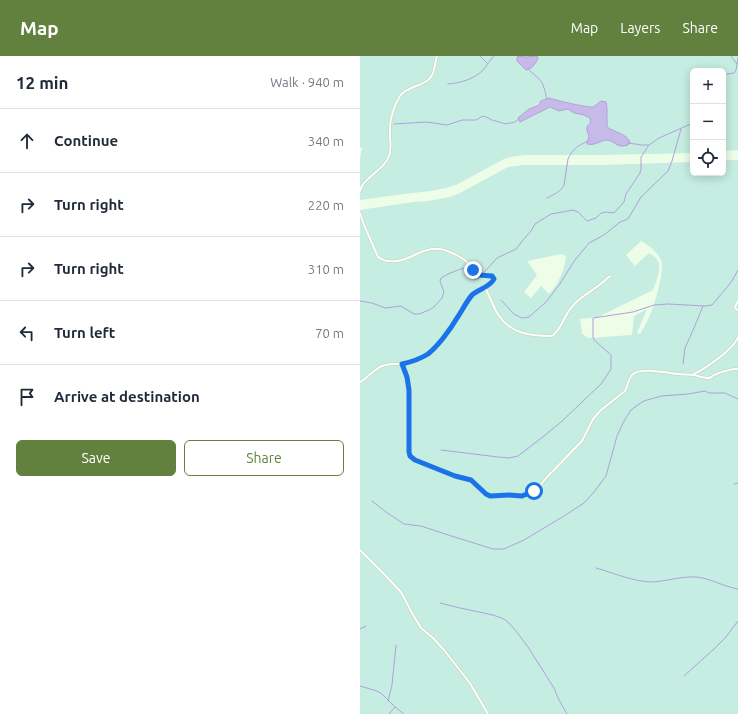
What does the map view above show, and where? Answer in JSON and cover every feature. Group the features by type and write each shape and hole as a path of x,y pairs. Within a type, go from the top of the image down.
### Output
{"street":[{"path":"360,191 365,181 384,164 390,156 391,118 399,97 406,90 430,78 437,56"},
{"path":"360,213 378,257 391,262 405,260 434,248 444,249 467,262 479,275 494,278 494,282 472,295 455,323 431,351 417,360 380,367 360,382"},
{"path":"485,287 498,314 508,325 519,332 528,335 552,336 558,330 572,306 610,276"},
{"path":"738,301 735,308 738,310"},
{"path":"693,375 710,364 734,344 738,336"},
{"path":"402,364 406,373 408,386 410,456 415,460 455,476 471,480 486,494 494,496 522,496 537,489 582,441 593,419 600,410 625,391 630,378 634,373 651,371 710,378 724,371 738,369"},
{"path":"360,550 401,592 422,628 438,644 466,678 488,714"}],"shaded area":[{"path":"360,56 738,56 738,150 726,151 726,68 690,68 690,153 524,155 504,159 456,185 446,188 360,200 360,160 362,147 360,148","holes":["549,98 593,107 598,102 607,108 607,127 625,136 628,145 621,146 609,140 594,144 587,144 589,136 587,127 590,123 590,118 574,113 568,109 559,111 550,107 520,122 528,110"]},
{"path":"518,56 537,56 538,58 534,66 526,70 517,61"},
{"path":"549,98 590,107 593,107 601,101 606,102 607,127 623,135 630,142 628,145 624,146 618,145 609,140 595,144 587,144 589,137 587,127 590,123 590,118 574,113 568,109 559,111 550,107 520,122 518,118 529,109 538,105 541,101"},
{"path":"726,160 738,160 738,714 360,714 360,210 450,197 508,167 523,165 602,165 690,162 690,176 726,176","holes":["641,241 658,254 661,260 662,272 650,315 640,334 637,333 647,309 634,316 632,335 589,338 582,334 580,319 598,317 653,290 659,269 658,260 649,253 635,266 626,255","561,254 565,255 566,257 562,272 556,286 549,294 541,286 531,298 524,292 537,275 527,261"]}],"waterway":[{"path":"480,56 487,63"},
{"path":"448,84 458,83 472,78 484,69 494,56"},
{"path":"731,56 737,64"},
{"path":"726,74 734,73 738,58"},
{"path":"528,69 542,82 547,99"},
{"path":"394,124 427,122 447,125 462,120 476,120 483,116 506,124 515,122 519,119"},
{"path":"360,301 372,303 385,308 401,306 414,314 419,314 434,307 442,298 444,292 440,281 441,278 463,268 467,270 474,279 478,279 497,258 516,249 535,224 551,214 573,210 578,212 587,221 596,218 601,213 614,213 624,202 626,194 640,173 641,157 649,145 659,138 690,124"},
{"path":"501,300 514,314 522,318 529,317 546,302 575,260 589,243 604,235 620,222 628,219 641,197 668,171 681,129"},
{"path":"547,198 559,192 564,185 568,159 572,152 588,141"},
{"path":"628,143 648,145"},
{"path":"441,450 509,458 518,456 561,422 601,384 611,369 611,355 594,340 593,318 633,312 654,305 712,305 732,281 738,270"},
{"path":"683,364 685,348 703,306"},
{"path":"372,501 404,524 421,526 493,549 504,549 524,540 584,503 606,476 617,436 624,421 631,410 642,402 662,396 705,391 709,393 725,393 738,399"},
{"path":"734,484 738,483"},
{"path":"596,568 646,582 696,577 738,589"},
{"path":"440,603 493,615 504,619 509,623 528,647 554,688 567,714"},
{"path":"684,676 725,638 738,621"},
{"path":"360,629 366,626"},
{"path":"388,701 392,685 396,645"},
{"path":"360,686 382,694 404,714"},
{"path":"389,714 395,707"}],"route":[{"path":"473,270 479,275 492,276 494,278 494,282 472,295 455,323 431,351 417,360 402,364 406,373 409,390 408,418 410,456 415,460 455,476 468,478 490,496 522,496 534,491"}]}
